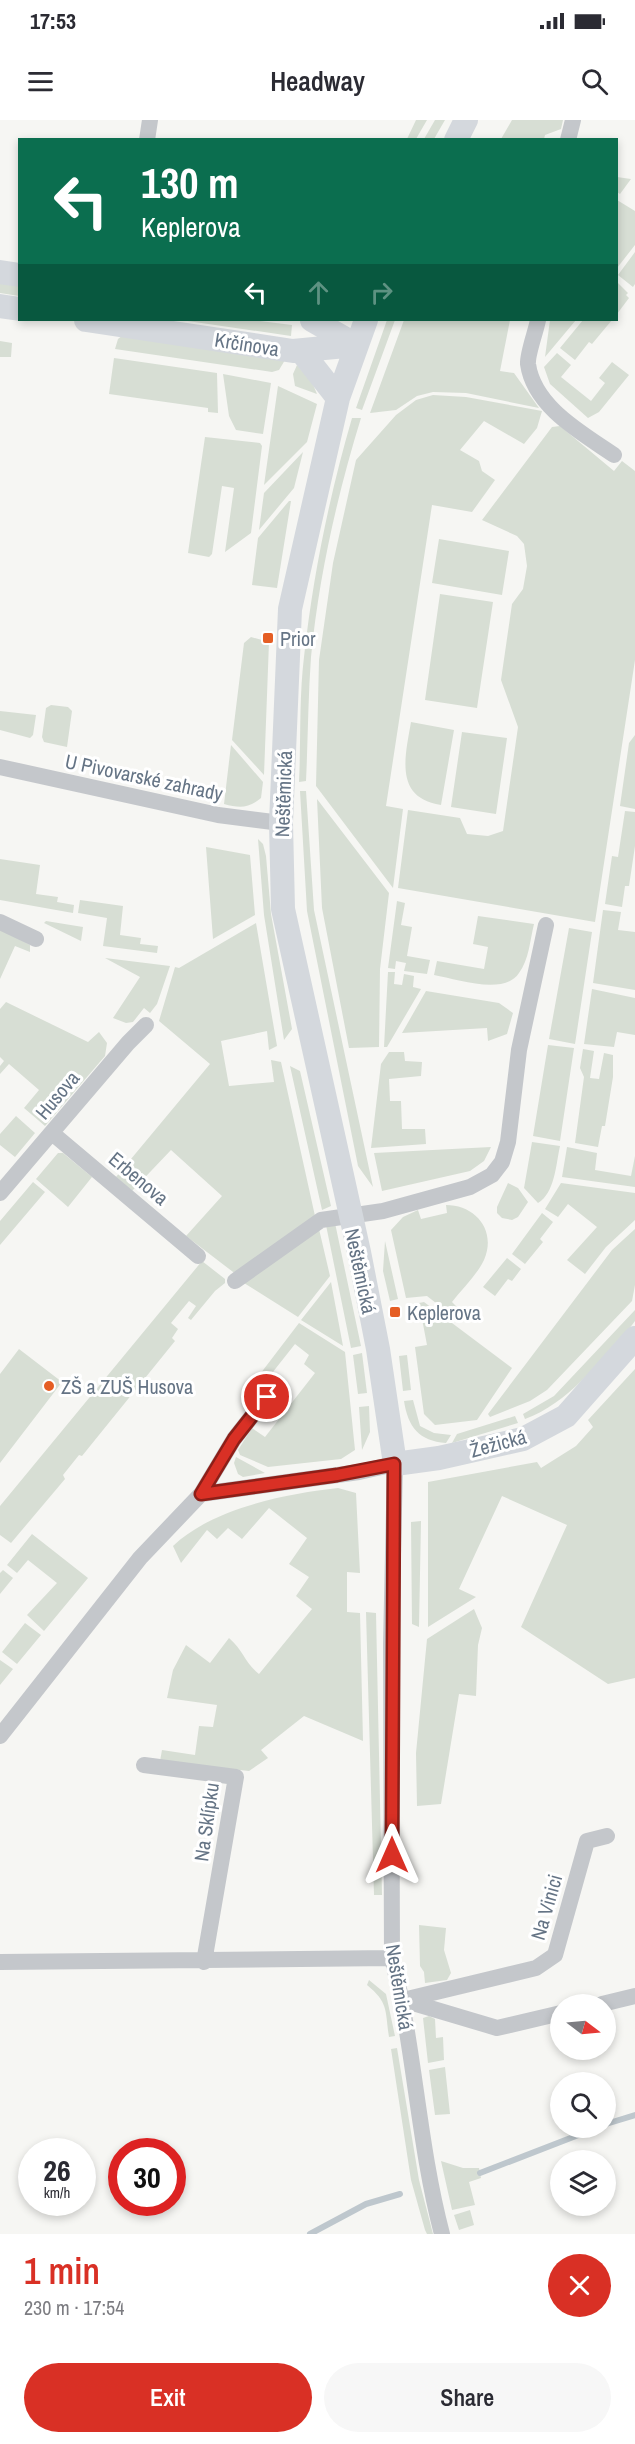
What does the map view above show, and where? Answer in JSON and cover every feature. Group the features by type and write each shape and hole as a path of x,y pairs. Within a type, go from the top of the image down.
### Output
{"street":[{"path":"147,138 150,120"},
{"path":"457,138 466,120"},
{"path":"568,138 573,120"},
{"path":"0,272 18,275"},
{"path":"0,306 18,309"},
{"name":"Krčínova","path":"93,321 301,351 356,345"},
{"path":"314,321 356,345"},
{"name":"Neštěmická","path":"366,321 338,398 290,609 281,823 283,909 349,1216 359,1251 378,1349 394,1464 391,1644 392,1958 403,2000 421,2141 442,2234"},
{"path":"538,321 527,363 537,390 551,408 614,456"},
{"name":"Krčínova","path":"301,351 338,398"},
{"name":"U Pivovarské zahrady","path":"0,767 218,815 281,823"},
{"path":"0,922 36,939"},
{"path":"235,1281 321,1220 383,1211 470,1187 492,1175 502,1162 508,1142 519,1050 546,925"},
{"name":"Husova","path":"0,1193 146,1025"},
{"name":"Erbenova","path":"52,1133 198,1256"},
{"name":"Žežická","path":"394,1464 523,1439 566,1416 635,1338"},
{"path":"0,1736 140,1558 201,1494 234,1439 274,1388"},
{"path":"201,1494 348,1474 394,1464"},
{"name":"Na Sklípku","path":"144,1765 236,1778 204,1962"},
{"name":"Na Vinici","path":"403,2000 536,1968 555,1955 587,1841 607,1836"},
{"path":"0,1962 204,1962 392,1958"},
{"path":"616,2001 635,1996"},
{"path":"403,2000 497,2028 550,2016"}],"shaded area":[{"path":"416,120 427,120 417,138 407,138"},
{"path":"435,120 445,120 435,138 425,138"},
{"path":"512,120 563,120 561,129 545,135 544,138 502,138"},
{"path":"618,177 631,179 620,194 618,193"},
{"path":"618,201 635,211 635,245 618,267"},
{"path":"635,252 635,284 633,287 618,275"},
{"path":"0,282 18,285 18,296 0,293"},
{"path":"618,283 628,293 626,295 629,298 618,313"},
{"path":"188,321 261,321 292,325 291,336"},
{"path":"387,321 395,321 362,410 356,408"},
{"path":"404,321 510,321 500,371 514,373 539,408 466,393 433,392 417,396 396,410 370,413"},
{"path":"550,321 575,321 545,357"},
{"path":"582,321 611,321 592,344 589,342 575,360 560,348"},
{"path":"123,335 285,360 279,370 272,372 115,349 118,339"},
{"path":"0,341 12,343 11,357 0,357"},
{"path":"557,353 571,365 561,377 591,401 605,383 599,378 612,362 629,375 599,412 588,418 550,384 544,367"},
{"path":"114,358 217,373 218,413 208,412 208,408 109,394"},
{"path":"297,365 312,382 317,394 295,386 293,374"},
{"path":"223,374 271,383 263,434 236,430 229,416"},
{"path":"278,386 317,404 307,442 264,485"},
{"path":"433,395 466,397 542,411 537,428 524,444 484,421 460,450 479,461 482,471 495,480 472,512 432,505 386,806 403,809 393,888 316,786 319,660 333,563 356,460 396,415 416,400"},
{"path":"352,418 361,418 344,477 324,566 311,657 306,781 299,782 302,672 312,597 329,507"},
{"path":"560,426 614,471 622,461 635,471 635,660 595,922 398,888 408,810 460,818 467,834 488,836 503,831 518,727 501,680 512,604 523,589 527,566 524,544 517,536 482,520 552,427"},
{"path":"205,437 260,443 262,446 251,533 225,552 234,488 222,486 212,554 209,557 188,553"},
{"path":"303,452 294,488 259,530 264,493"},
{"path":"291,501 277,588 252,585 258,538"},
{"path":"439,539 509,551 502,595 432,583"},
{"path":"440,594 493,602 477,708 425,700"},
{"path":"251,637 269,642 264,775 232,740 244,643"},
{"path":"51,705 68,707 72,711 67,747 44,742 42,737 46,708"},
{"path":"0,711 36,715 33,735 30,738 0,730"},
{"path":"411,722 454,730 441,805 426,801 409,785 405,762"},
{"path":"462,732 507,738 496,814 451,807"},
{"path":"635,735 635,809 620,806 629,743"},
{"path":"231,745 263,782 261,798 248,806 224,804"},
{"path":"300,791 306,791 314,910 373,1187 358,1166 307,911"},
{"path":"317,799 389,893 380,969 379,1047 349,1048 322,908"},
{"path":"625,811 635,812 635,846 629,886 625,886 622,907 605,904 612,856 618,857"},
{"path":"258,839 263,844 266,856 271,914 292,1029 284,1040 264,915"},
{"path":"206,847 250,855 255,915 213,939"},
{"path":"0,859 40,865 36,894 58,897 57,902 74,905 73,913 0,900"},
{"path":"80,900 123,906 120,935 141,938 140,944 158,946 157,953 103,946 107,918 78,913"},
{"path":"397,901 405,903 401,925 412,927 407,956 430,960 427,974 404,971 406,963 396,961 395,969 388,968"},
{"path":"603,910 621,912 618,930 635,932 635,990 593,983"},
{"path":"478,916 534,924 527,956 519,973 512,980 503,984 492,985 434,975 437,961 484,969 488,947 473,944"},
{"path":"46,921 83,927 81,941 44,923"},
{"path":"256,923 277,1046 269,1050 267,1031 221,1041 229,1086 274,1082 271,1060 281,1062 315,1216 237,1275 186,1236 222,1196 171,1150 132,1191 116,1177 210,1064 159,1021 175,967 179,968"},
{"path":"569,928 592,932 575,1044 549,1039"},
{"path":"0,929 30,945 30,952 15,946 0,979"},
{"path":"105,958 170,966 157,1004 150,1013 144,1008 133,1022 126,1023 113,1018 140,977"},
{"path":"388,972 395,972 394,984 402,985 404,974 414,976 413,987 421,989 387,1047 384,1047"},
{"path":"592,989 635,998 635,1035 617,1032 614,1047 584,1044"},
{"path":"426,991 499,1003 513,1013 507,1034 488,1041 487,1028 402,1033"},
{"path":"6,1002 88,1042 99,1032 107,1043 105,1056 45,1126 24,1108 39,1090 9,1064 0,1074 0,1066 4,1061 0,1057 0,1009"},
{"path":"548,1045 574,1048 560,1141 533,1136"},
{"path":"583,1049 594,1051 590,1078 599,1079 604,1053 613,1055 613,1077 605,1126 602,1126 598,1147 575,1143 584,1077 580,1068"},
{"path":"389,1052 404,1052 405,1061 422,1062 421,1076 389,1079 390,1101 401,1101 402,1129 425,1129 426,1144 371,1148 381,1064"},
{"path":"290,1066 300,1071 331,1206 322,1210"},
{"path":"16,1116 35,1133 15,1157 0,1145 0,1134"},
{"path":"532,1142 560,1146 551,1185 544,1198 538,1203 524,1188"},
{"path":"491,1147 484,1161 470,1171 382,1191 374,1153"},
{"path":"567,1147 597,1153 595,1170 631,1176 635,1156 635,1187 562,1177"},
{"path":"58,1153 63,1153 92,1177 68,1207 36,1179"},
{"path":"33,1182 45,1192 0,1245 0,1221"},
{"path":"508,1183 518,1188 528,1202 518,1217 512,1220 502,1218 497,1213 497,1207"},
{"path":"561,1183 635,1193 635,1220 606,1247 585,1274 567,1260 597,1227 568,1204 558,1217 545,1209"},
{"path":"446,1205 466,1209 474,1214 481,1221 488,1239 481,1266 452,1302 459,1309 450,1314 427,1296 406,1298 391,1230 403,1217 418,1210 421,1219 447,1213"},
{"path":"542,1213 553,1222 540,1239 543,1242 525,1264 512,1254"},
{"path":"335,1223 361,1346 351,1348 326,1225"},
{"path":"319,1229 330,1276 298,1317 244,1283"},
{"path":"635,1229 635,1285 632,1301 547,1390 530,1401 490,1417 488,1414 612,1250"},
{"path":"385,1241 398,1299 390,1301 383,1271"},
{"path":"507,1258 521,1269 512,1281 508,1279 495,1296 483,1287"},
{"path":"202,1261 225,1279 225,1283 215,1291 191,1320 188,1318 196,1306 189,1301 171,1323 178,1329 172,1338 175,1341 82,1456 79,1455 63,1475 65,1479 11,1543 0,1535 0,1506"},
{"path":"331,1282 343,1346 301,1320"},
{"path":"424,1302 512,1368 477,1420 435,1425 424,1414 415,1347 427,1345 419,1303"},
{"path":"635,1310 635,1321 629,1329 582,1380 555,1403 525,1419 523,1414 554,1396"},
{"path":"299,1323 345,1352 355,1450 341,1459 268,1467 240,1455 238,1450 252,1428 265,1437 315,1373 304,1364 309,1355 295,1344 261,1387 254,1382"},
{"path":"19,1349 62,1382 0,1463 0,1374"},
{"path":"362,1353 367,1393 358,1394 353,1355"},
{"path":"407,1355 411,1390 403,1391 399,1356"},
{"path":"635,1369 635,1678 608,1684 521,1627 567,1525 502,1496 459,1589 476,1597 428,1627 428,1482 537,1462 541,1468 576,1446 593,1427 588,1420"},
{"path":"413,1400 420,1426 434,1433 451,1435 446,1443 429,1439 416,1431 408,1418 404,1401"},
{"path":"369,1406 370,1432 362,1450 359,1407"},
{"path":"515,1416 518,1423 452,1443 457,1434"},
{"path":"236,1457 265,1473 243,1477 238,1474 234,1463"},
{"path":"338,1488 356,1493 360,1573 347,1572 347,1612 360,1613 363,1741 304,1716 261,1750 268,1758 249,1771 160,1761 162,1750 195,1755 199,1726 213,1727 217,1705 167,1698 173,1670 186,1645 210,1663 229,1638 259,1674 312,1609 296,1596 309,1577 289,1564 307,1538 269,1508 242,1539 228,1528 217,1539 207,1530 181,1563 173,1546 208,1522 251,1505 295,1494"},
{"path":"421,1521 419,1627 412,1624 411,1522"},
{"path":"32,1534 88,1578 44,1631 27,1615 57,1583 28,1560 17,1573 7,1565"},
{"path":"3,1570 13,1578 0,1594 0,1573"},
{"path":"474,1609 482,1628 478,1645 476,1696 459,1694 441,1804 417,1806 416,1753 427,1639"},
{"path":"366,1612 376,1613 382,1895 374,1895"},
{"path":"25,1623 41,1635 17,1664 2,1652"},
{"path":"0,1660 13,1669 0,1685"},
{"path":"419,1925 446,1928 444,1950 451,1973 447,1980 425,1983 424,1972 420,1966"},
{"path":"369,1980 386,1994 395,2036 389,2037 385,2008 379,1997 367,1985"},
{"path":"429,2016 435,2019 436,2038 443,2037 444,2060 428,2063 423,2018"},
{"path":"397,2048 419,2180 433,2234 427,2234 425,2230 411,2180 391,2049"},
{"path":"445,2067 450,2114 435,2115 429,2070"},
{"path":"441,2161 463,2168 479,2168 481,2178 469,2182 475,2205 452,2210"},
{"path":"470,2210 474,2225 459,2230 454,2215"}],"waterway":[{"path":"616,2121 635,2115"},
{"path":"480,2173 571,2138"},
{"path":"310,2234 366,2204 400,2194"}],"place":[{"name":"Prior","path":"268,638"},
{"name":"Keplerova","path":"395,1312"},
{"name":"ZŠ a ZUŠ Husova","path":"49,1386"}],"route":[{"path":"267,1397 234,1439 201,1494 359,1472 394,1464 391,1644 392,1855"}]}
